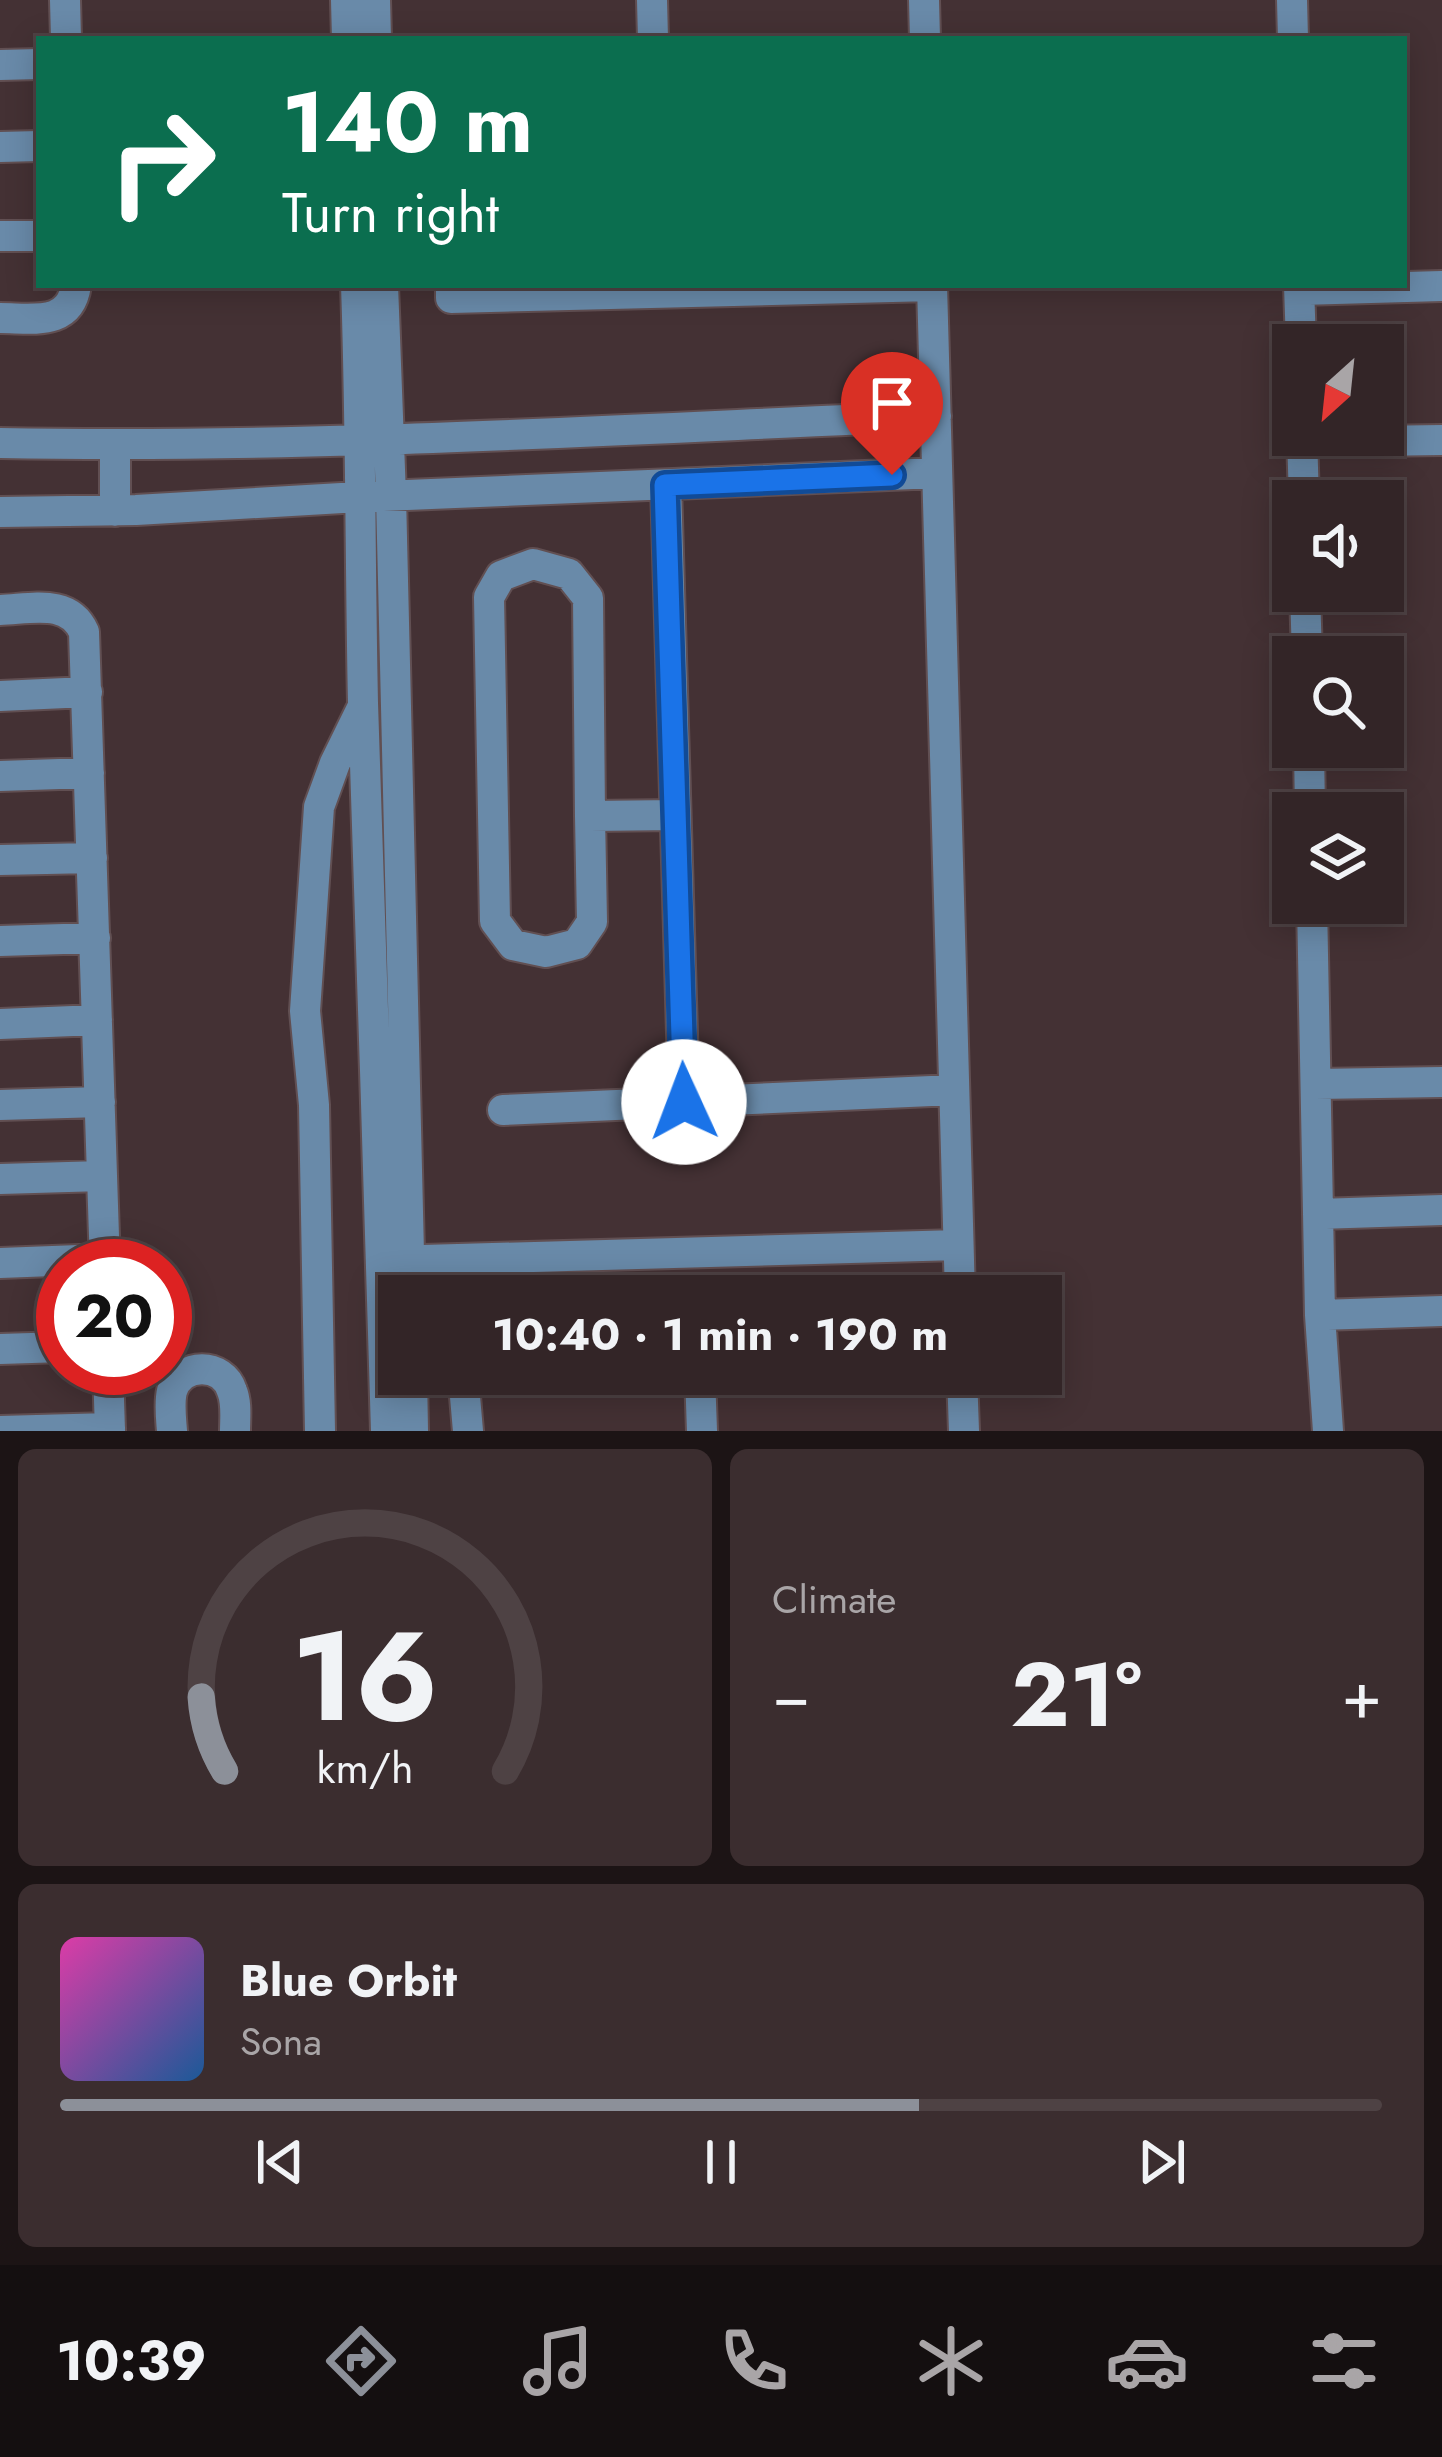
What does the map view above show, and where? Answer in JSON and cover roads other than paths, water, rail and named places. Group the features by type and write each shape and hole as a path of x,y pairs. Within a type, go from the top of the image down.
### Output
{"lane":[{"path":"64,0 66,36"},
{"path":"346,0 347,36"},
{"path":"375,0 376,36"},
{"path":"652,0 653,36"},
{"path":"924,0 925,36"},
{"path":"1292,0 1293,36"},
{"path":"0,65 36,64"},
{"path":"0,147 36,146"},
{"path":"0,236 36,236"},
{"path":"1407,286 1442,286"},
{"path":"0,318 49,318 73,300 75,288"},
{"path":"356,288 375,441 392,496 396,1260 386,1431"},
{"path":"383,288 375,441 359,497 363,705 396,1260 402,1275"},
{"path":"451,288 451,298 752,288"},
{"path":"932,288 959,1275"},
{"path":"1299,288 1300,324"},
{"path":"0,443 115,446 375,441 936,416"},
{"path":"1404,439 1442,440"},
{"path":"115,446 115,511"},
{"path":"0,512 115,511 937,473"},
{"path":"665,485 684,1102"},
{"path":"533,564 569,574 588,598 590,816 592,922 577,944 546,952 513,945 495,921 489,597 501,576 533,564"},
{"path":"0,610 52,608 73,614 84,632 104,1239"},
{"path":"0,695 87,692"},
{"path":"320,1431 314,1105 305,1011 319,807 363,705"},
{"path":"0,776 89,773"},
{"path":"590,816 675,814"},
{"path":"0,860 92,858"},
{"path":"1312,924 1320,1316 1328,1431"},
{"path":"0,940 94,938"},
{"path":"0,1024 98,1020"},
{"path":"1316,1084 1442,1082"},
{"path":"502,1110 954,1090"},
{"path":"0,1105 100,1102"},
{"path":"0,1180 102,1176"},
{"path":"1318,1214 1442,1210"},
{"path":"396,1260 958,1245"},
{"path":"0,1263 36,1263"},
{"path":"1320,1316 1442,1311"},
{"path":"0,1349 36,1348"},
{"path":"172,1431 175,1384 200,1368 227,1380 234,1399 235,1431"},
{"path":"0,1431 110,1429 109,1395"},
{"path":"412,1395 413,1431"},
{"path":"465,1395 468,1431"},
{"path":"701,1395 702,1431"},
{"path":"963,1395 964,1431"}]}
